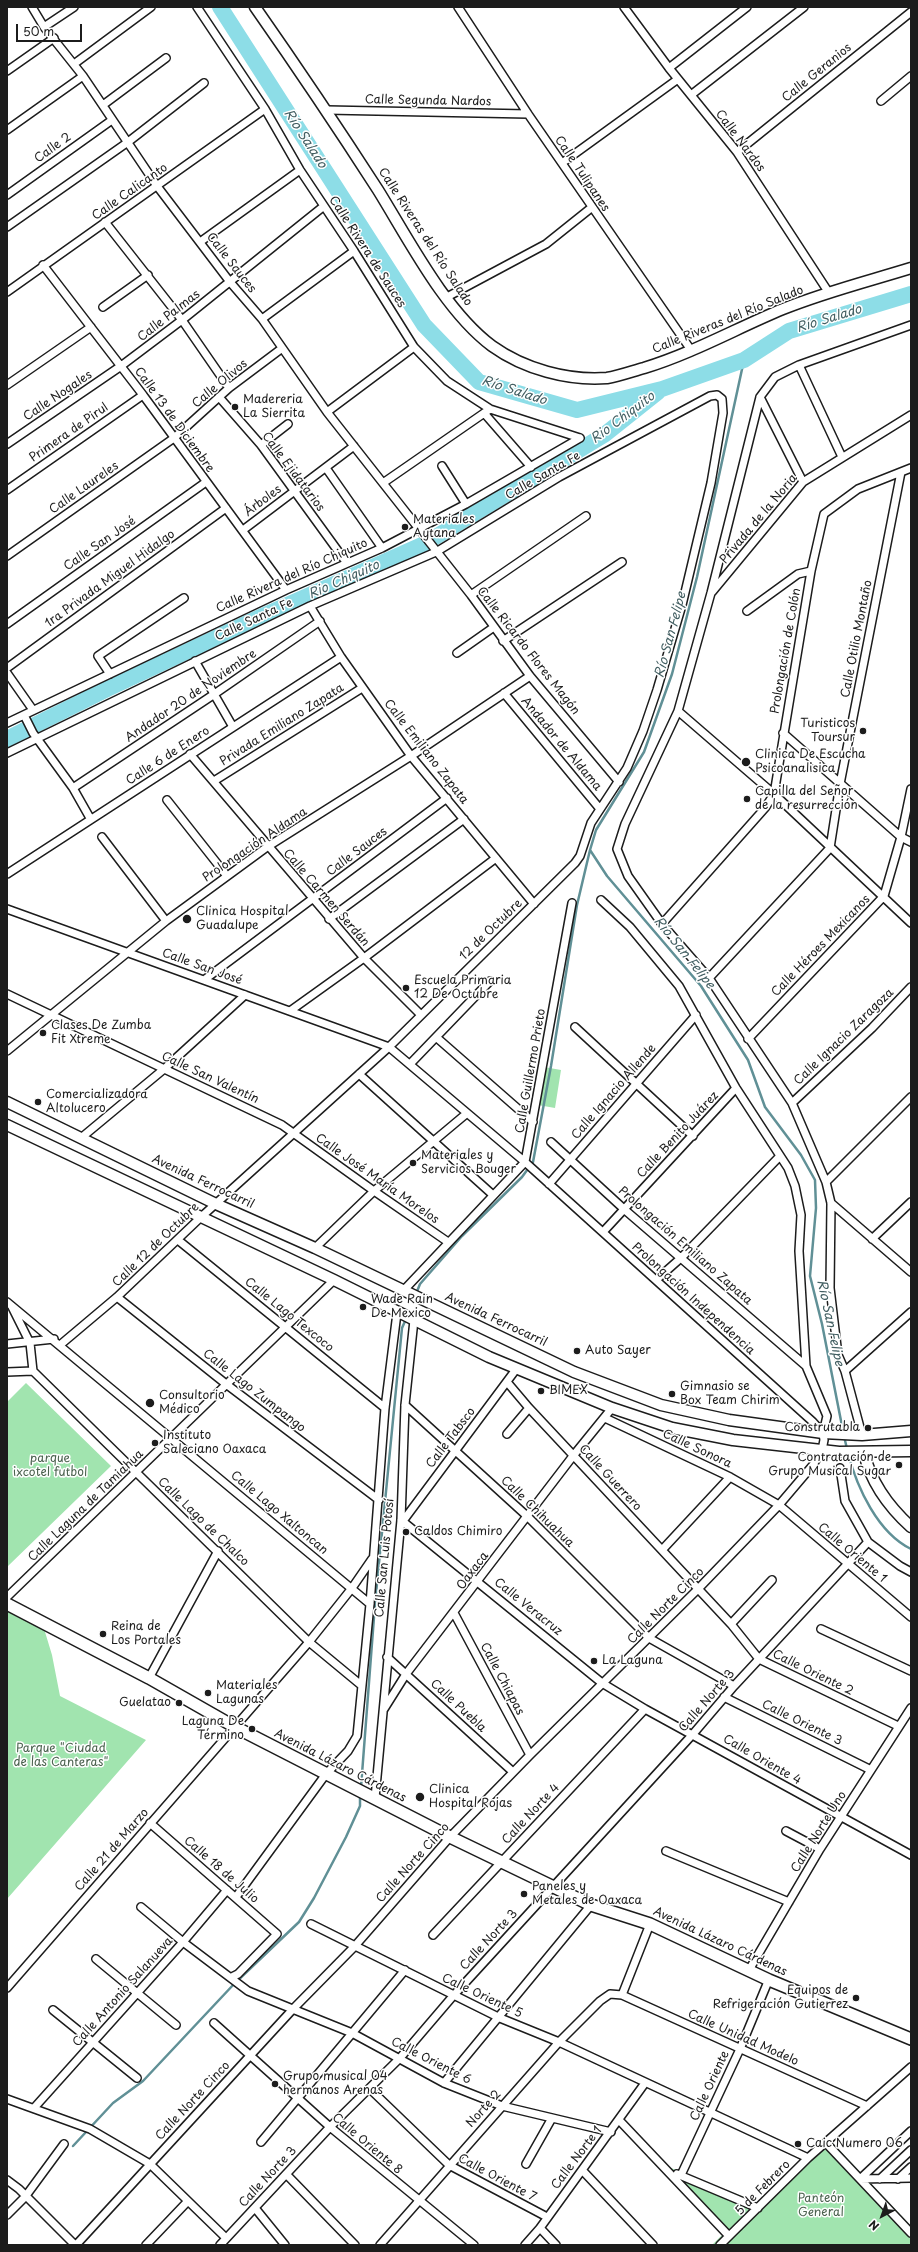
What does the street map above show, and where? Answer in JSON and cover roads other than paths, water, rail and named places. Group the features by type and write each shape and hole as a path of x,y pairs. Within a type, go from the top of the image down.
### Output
{"main road":[{"name":"Calle Riveras del Río Salado","path":"255,7 327,110 447,297 472,328 492,346 520,361 559,375 608,378 663,362 784,308 911,268"},
{"name":"Avenida Ferrocarril","path":"7,1102 216,1204 315,1248 574,1372 661,1405 729,1420 823,1433 856,1435 911,1431"},
{"path":"7,1125 517,1368 612,1408 672,1428 733,1440 839,1452 859,1453 911,1451"},
{"path":"859,1453 888,1506 911,1527"},
{"name":"Avenida Lázaro Cárdenas","path":"7,1604 149,1678 235,1727 501,1862 591,1905 650,1924 749,1970 911,2039"}],"street":[{"name":"Calle Sauces","path":"32,7 44,27 83,76 157,186 230,282 262,319 281,349 327,412 432,545"},
{"path":"44,27 74,7"},
{"path":"74,64 151,7"},
{"name":"Calle Rivera de Sauces","path":"197,7 265,109 300,170 354,251 414,347 447,381 487,411 580,438"},
{"name":"Calle Tulipanes","path":"458,7 591,208 691,350"},
{"name":"Calle Nardos","path":"624,7 669,68 737,152 829,293"},
{"path":"669,68 747,7"},
{"path":"691,95 804,7"},
{"name":"Calle Geranios","path":"737,152 911,12"},
{"path":"7,71 54,38"},
{"path":"103,105 166,58"},
{"path":"7,130 83,76"},
{"path":"881,101 911,76"},
{"path":"562,163 678,79"},
{"path":"7,227 128,142 204,83"},
{"name":"Calle Calicanto","path":"7,292 265,109"},
{"name":"Calle Segunda Nardos","path":"327,110 528,114"},
{"name":"Calle 2","path":"7,195 112,120"},
{"path":"200,242 300,170"},
{"name":"Calle Palmas","path":"121,366 182,320 324,206"},
{"path":"447,297 546,244 591,208"},
{"path":"105,222 182,320 229,388"},
{"path":"262,319 354,251"},
{"name":"Calle 13 de Diciembre","path":"44,265 143,395 286,590"},
{"path":"103,307 148,275"},
{"path":"856,1435 845,1371 838,1355 830,1288 831,1203 826,1182 792,1103 748,1039 709,978 662,924 628,876 618,848 626,824 678,711 711,594 760,397 775,377 799,365 911,326"},
{"path":"7,385 91,327"},
{"path":"327,412 414,347"},
{"name":"Calle Olivos","path":"174,438 229,388 281,349"},
{"path":"799,365 842,457"},
{"name":"Calle Nogales","path":"7,444 121,366"},
{"name":"Primera de Pirul","path":"7,490 143,395"},
{"name":"Calle Santa Fe","path":"7,753 35,735 310,606 436,552 560,477 710,396 717,395 721,397 723,413 711,483 682,605 644,731 619,782"},
{"name":"Calle Ejidatarios","path":"220,397 260,445 346,562"},
{"path":"760,397 802,482"},
{"path":"383,483 487,411 531,467"},
{"name":"Privada de la Noria","path":"711,594 802,482 911,415"},
{"path":"260,445 288,424"},
{"name":"Calle Laureles","path":"7,556 174,438"},
{"name":"Calle Rivera del Río Chiquito","path":"7,723 25,719 33,710 346,562 382,548 420,530 580,438"},
{"name":"Árboles","path":"243,530 354,446"},
{"path":"442,466 466,504"},
{"path":"326,468 382,548"},
{"path":"901,472 911,468"},
{"name":"Prolongación de Colón","path":"774,794 811,571 824,514 858,489 901,472"},
{"name":"Calle Otilio Montaño","path":"830,848 840,784 901,472"},
{"name":"Calle San José","path":"7,624 206,482"},
{"name":"1ra Privada Miguel Hidalgo","path":"7,668 226,508"},
{"path":"471,595 586,516"},
{"name":"Calle Ricardo Flores Magón","path":"432,545 471,595 530,676 619,782"},
{"path":"504,641 622,562"},
{"path":"747,611 798,574 811,571"},
{"path":"110,674 98,656 184,598"},
{"name":"Calle Emiliano Zapata","path":"310,606 341,657 411,756 534,904"},
{"name":"Andador 20 de Noviembre","path":"73,788 213,695 320,621"},
{"path":"457,653 494,627"},
{"name":"Calle 6 de Enero","path":"7,874 90,818 341,657"},
{"path":"195,661 213,695 233,727"},
{"path":"7,674 33,710"},
{"name":"Prolongación Aldama","path":"7,1051 127,952 226,876 267,847 411,756 530,676"},
{"name":"Privada Emiliano Zapata","path":"214,781 362,688"},
{"name":"Andador de Aldama","path":"504,693 600,809"},
{"path":"678,711 774,794 830,848 911,922"},
{"path":"25,719 73,788 90,818"},
{"path":"783,734 901,837 911,842"},
{"name":"Calle Carmen Serdán","path":"190,754 312,900 364,958 421,1015"},
{"path":"600,809 619,782"},
{"name":"Calle Héroes Mexicanos","path":"748,1039 884,896 901,837 911,789"},
{"path":"662,924 765,808 774,794"},
{"name":"Calle Sauces","path":"204,980 447,798"},
{"path":"167,800 226,876"},
{"name":"12 de Octubre","path":"389,1047 575,863 580,856 588,828 600,809"},
{"path":"329,919 464,819"},
{"path":"102,837 166,921"},
{"path":"709,978 830,848"},
{"path":"290,1011 364,958 496,858"},
{"path":"601,900 630,927 679,986 736,1088 788,1168 795,1186 801,1215 799,1251 806,1366 827,1416 823,1433 824,1440 822,1450"},
{"name":"Calle Guillermo Prieto","path":"526,1163 572,903"},
{"name":"Calle San José","path":"7,909 389,1047"},
{"path":"411,1063 490,981"},
{"name":"Calle Ignacio Zaragoza","path":"792,1103 872,1028 911,987"},
{"name":"Calle San Valentín","path":"7,994 263,1115 294,1133"},
{"path":"81,1138 164,1069 245,995"},
{"name":"Calle Ignacio Allende","path":"549,1184 696,1015"},
{"path":"575,1027 693,1136"},
{"path":"436,1036 533,1122"},
{"path":"389,1047 411,1063 466,1114 526,1163 448,1242 410,1294"},
{"name":"Calle 12 de Octubre","path":"57,1342 117,1297 200,1218 389,1047"},
{"path":"359,1074 493,1195"},
{"name":"Calle Benito Juárez","path":"603,1232 625,1210 736,1088"},
{"path":"826,1182 911,1097"},
{"path":"315,1248 374,1191 466,1114"},
{"name":"Calle José María Morelos","path":"294,1133 448,1242"},
{"name":"Prolongación Emiliano Zapata","path":"551,1142 625,1210 682,1257 806,1366"},
{"path":"656,1280 682,1257 780,1156"},
{"name":"Prolongación Independencia","path":"526,1163 823,1433"},
{"path":"872,1239 911,1202"},
{"path":"831,1203 911,1272"},
{"name":"Calle Lago Texcoco","path":"178,1240 286,1326 385,1408"},
{"name":"Calle Laguna de Tamiahua","path":"7,1597 334,1280"},
{"name":"Calle Lago Zumpango","path":"117,1297 226,1384 378,1500"},
{"path":"7,1372 33,1370 30,1343 8,1304"},
{"name":"Calle Lago Xaltoncan","path":"8,1304 57,1342 370,1604"},
{"path":"845,1371 911,1312"},
{"name":"Calle San Luis Potosí","path":"375,1798 387,1657 402,1521 406,1316"},
{"name":"Calle San Luis Potosí","path":"326,1774 348,1751 357,1736 370,1604 372,1557 385,1408 406,1316"},
{"path":"7,1344 57,1342"},
{"name":"Calle Tabsco","path":"402,1521 517,1368"},
{"name":"Calle Lago de Chalco","path":"33,1370 309,1642 361,1684"},
{"name":"Calle Guerrero","path":"507,1382 573,1456 698,1589"},
{"name":"Calle Chihuahua","path":"405,1406 456,1450 528,1517 649,1638 734,1686"},
{"path":"507,1434 529,1408"},
{"name":"Oaxaca","path":"383,1711 406,1674 479,1581 573,1456 612,1408"},
{"name":"Calle Sonora","path":"604,1418 730,1477 779,1505"},
{"name":"Calle Norte Cinco","path":"76,2245 293,2009 354,1947 450,1837 602,1683 698,1589 779,1505 813,1465 822,1450"},
{"path":"840,1468 845,1501 868,1542 900,1566 911,1572"},
{"path":"662,1550 730,1477"},
{"name":"Calle Oriente 1","path":"779,1505 911,1617"},
{"name":"Calle Veracruz","path":"402,1521 479,1581 602,1683"},
{"name":"Calle Norte 3","path":"220,2245 330,2127 400,2058 453,1996 693,1734 724,1697 868,1542"},
{"path":"149,1678 218,1551"},
{"name":"Calle 21 de Marzo","path":"7,1988 309,1642 352,1588 372,1557"},
{"path":"731,1624 772,1580"},
{"name":"Calle Oriente 2","path":"698,1589 731,1624 759,1660 898,1726"},
{"name":"Calle Chiapas","path":"454,1613 530,1755"},
{"path":"821,1629 911,1671"},
{"name":"Calle Puebla","path":"387,1657 513,1772"},
{"name":"Calle Oriente 4","path":"602,1683 645,1709 693,1734 841,1818 911,1855"},
{"name":"Calle Oriente 3","path":"724,1697 871,1770"},
{"name":"Calle Norte Uno","path":"749,1970 820,1849 911,1708"},
{"name":"Calle Norte 4","path":"433,1935 645,1709"},
{"path":"236,1897 326,1774"},
{"name":"Calle 18 de Julio","path":"150,1823 277,1934 233,1978"},
{"path":"786,1831 820,1849"},
{"path":"666,1851 789,1902"},
{"name":"Calle Antonio Salanueva","path":"34,2108 137,1994 227,1890"},
{"path":"444,2083 500,2018 591,1905"},
{"name":"Calle Oriente 6","path":"141,1907 183,1942 246,1989 352,2033 444,2083 502,2106 611,2132"},
{"name":"Calle Oriente 5","path":"311,1924 354,1947 405,1970 453,1996 500,2018 559,2042 808,2158"},
{"path":"622,1995 650,1924"},
{"path":"96,1959 176,2025"},
{"path":"261,2142 405,1970"},
{"name":"Calle Oriente","path":"681,2175 740,2049 767,1984"},
{"name":"Calle Unidad Modelo","path":"610,1994 622,1995 866,2106"},
{"name":"Norte 2","path":"380,2245 559,2042 600,2001 610,1994"},
{"path":"53,2010 94,2042 136,2078"},
{"name":"Calle Oriente 8","path":"214,2023 330,2127 474,2245"},
{"name":"5 de Febrero","path":"720,2245 808,2158 826,2144 866,2106 911,2067"},
{"name":"Calle Norte 1","path":"525,2245 540,2228 611,2132 645,2083"},
{"name":"Calle Oriente 7","path":"370,2089 449,2166 547,2217"},
{"path":"7,2098 86,2128 150,2164 226,2238"},
{"path":"526,2164 552,2118"},
{"path":"619,2120 730,2236"},
{"path":"860,2178 911,2131"},
{"path":"7,2215 25,2197 64,2144"},
{"path":"826,2144 911,2233"},
{"path":"880,2179 911,2150"},
{"path":"898,2179 911,2167"},
{"path":"582,2170 653,2245"},
{"path":"668,2170 758,2208"},
{"path":"286,2174 355,2245"},
{"path":"860,2178 911,2178"},
{"path":"7,2180 19,2189 25,2197 76,2245"},
{"path":"146,2245 188,2201"},
{"path":"254,2208 285,2245"},
{"path":"540,2228 556,2245"}],"waterway":[{"name":"Río Salado","path":"220,7 424,325 479,382 577,410 662,389 744,360 789,331 911,294"},
{"name":"Río San Felipe","path":"744,360 697,577 672,674 644,752 596,830 590,850 607,876 701,986 748,1060 765,1107 801,1155 815,1180 816,1208 810,1276 822,1324 843,1431"},
{"name":"Rio Chiquito","path":"7,739 107,689 258,618 424,544 604,435 658,392"},
{"path":"416,1294 420,1284 462,1236 522,1177 533,1162 551,1066 577,905 590,850"},
{"path":"361,1787 375,1604 402,1328 406,1319"},
{"name":"Río San Felipe","path":"844,1436 847,1449"},
{"name":"Río San Felipe","path":"848,1453 857,1481 870,1508 888,1532 899,1542 911,1549"},
{"path":"73,2146 113,2103 143,2081 234,1984 299,1922 314,1898 346,1837 360,1806 360,1794"}],"place":[{"name":"Madereria La Sierrita","path":"235,407"},
{"name":"Materiales Aytana","path":"405,527"},
{"name":"Turisticos Toursur","path":"863,731"},
{"name":"Clinica De Escucha Psicoanalisica","path":"746,762"},
{"name":"Capilla del Señor de la resurrección","path":"747,799"},
{"name":"Clinica Hospital Guadalupe","path":"187,919"},
{"name":"Escuela Primaria 12 De Octubre","path":"406,988"},
{"name":"Clases De Zumba Fit Xtreme","path":"43,1033"},
{"name":"Comercializadora Altolucero","path":"38,1102"},
{"name":"Materiales y Servicios Bouger","path":"413,1163"},
{"name":"Wade Rain De Mexico","path":"363,1307"},
{"name":"Auto Sayer","path":"577,1351"},
{"name":"BIMEX","path":"541,1391"},
{"name":"Gimnasio se Box Team Chirim","path":"672,1394"},
{"name":"Consultorio Médico","path":"150,1403"},
{"name":"Construtabla","path":"868,1428"},
{"name":"Instituto Saleciano Oaxaca","path":"155,1443"},
{"name":"Contratación de Grupo Musical Sugar","path":"899,1465"},
{"name":"Caldos Chimiro","path":"406,1532"},
{"name":"Reina de Los Portales","path":"103,1634"},
{"name":"La Laguna","path":"594,1661"},
{"name":"Materiales Lagunas","path":"208,1693"},
{"name":"Guelatao","path":"179,1703"},
{"name":"Laguna De Término","path":"252,1729"},
{"name":"Clinica Hospital Rojas","path":"420,1797"},
{"name":"Paneles y Metales de Oaxaca","path":"524,1894"},
{"name":"Equipos de Refrigeración Gutierrez","path":"856,1998"},
{"name":"Grupo musical 04 hermanos Arenas","path":"275,2084"},
{"name":"Caic Numero 06","path":"798,2144"}],"park label":[{"name":"parque ixcotel futbol","path":"50,1466"},
{"name":"Parque \"Ciudad de las Canteras\"","path":"61,1756"},
{"name":"Panteón General","path":"821,2206"}]}
